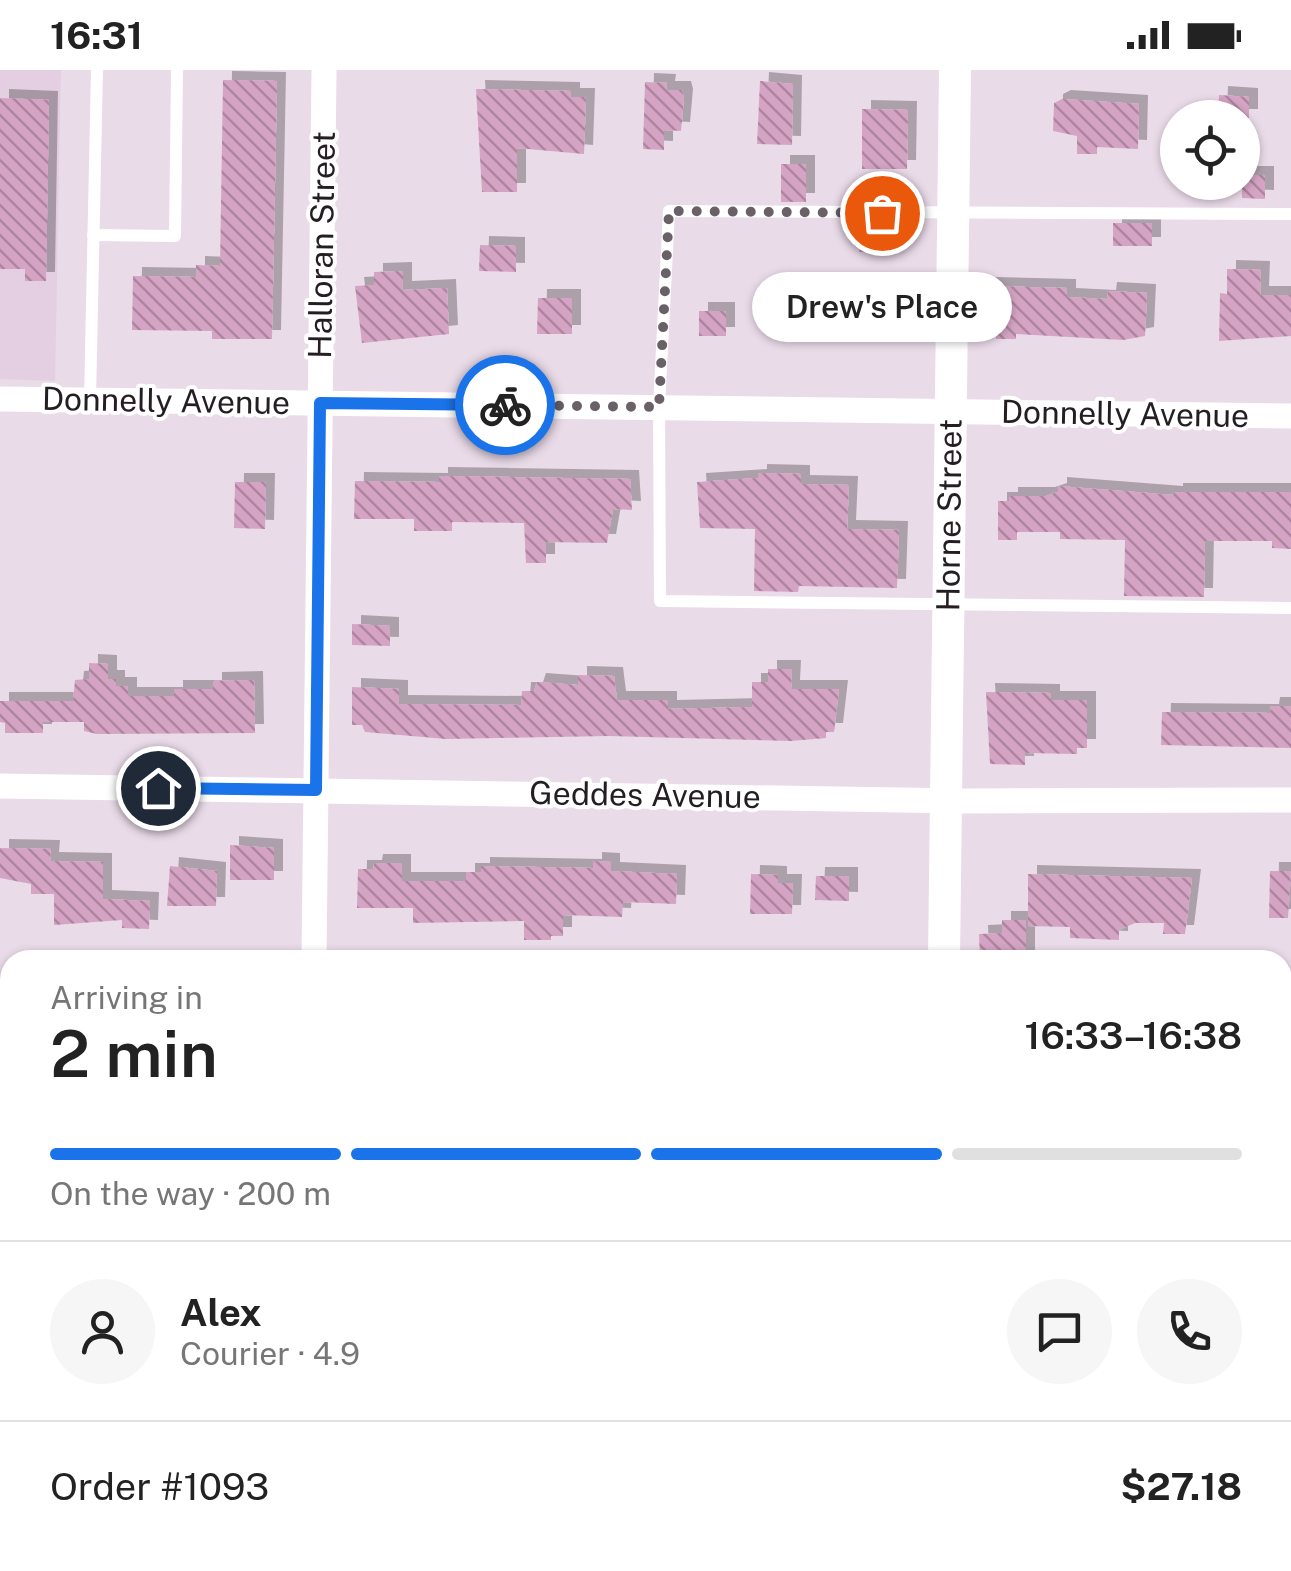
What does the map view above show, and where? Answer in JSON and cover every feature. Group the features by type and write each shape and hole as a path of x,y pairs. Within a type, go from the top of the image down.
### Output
{"street":[{"name":"Halloran Street","path":"314,950 324,70"},
{"name":"Horne Street","path":"944,950 954,70"},
{"name":"Donnelly Avenue","path":"0,398 1291,416"},
{"name":"Geddes Avenue","path":"0,786 946,800 1291,800"}],"lane":[{"path":"90,400 98,70"},
{"path":"94,235 175,236 178,70"},
{"path":"1291,214 669,211 659,407 660,600 1291,608"}],"shaded area":[{"path":"0,70 61,70 55,381 0,379"}],"building":[{"path":"223,80 277,81 272,339 212,339 212,331 132,330 133,276 196,277 196,265 220,266"},
{"path":"760,81 793,84 792,145 757,144"},
{"path":"645,82 667,83 666,90 682,90 681,131 664,130 664,150 643,149"},
{"path":"476,89 571,91 571,97 586,97 584,154 517,148 517,192 482,192"},
{"path":"1219,95 1249,97 1249,100 1219,100"},
{"path":"0,98 49,100 46,281 25,281 25,269 0,269"},
{"path":"1062,99 1139,104 1138,149 1097,147 1097,154 1077,154 1077,136 1053,131 1054,103"},
{"path":"862,109 908,110 907,169 862,169"},
{"path":"781,164 806,164 806,202 781,202"},
{"path":"1260,175 1265,175 1265,199 1260,199"},
{"path":"1113,223 1152,223 1152,246 1113,246"},
{"path":"898,224 898,251 859,252 859,225"},
{"path":"480,245 516,246 516,272 479,271"},
{"path":"1227,269 1261,270 1260,295 1291,295 1291,336 1219,341 1220,293 1227,294"},
{"path":"403,271 403,290 447,288 449,334 362,343 355,286 374,285 374,272"},
{"path":"811,281 858,283 856,320 865,320 864,341 812,336"},
{"path":"987,286 1067,288 1067,297 1107,299 1108,291 1147,293 1145,336 1123,340 1016,334 1016,339 996,339 996,332 988,332"},
{"path":"538,298 572,298 572,334 537,334"},
{"path":"699,311 726,311 726,336 699,336"},
{"path":"758,473 801,474 801,484 849,485 847,529 899,530 897,588 799,586 798,592 754,591 755,529 700,528 697,482 758,478"},
{"path":"439,476 630,479 632,510 613,509 607,543 546,542 546,563 526,563 524,523 452,522 452,531 414,531 414,519 354,519 355,481 439,482"},
{"path":"235,482 266,482 265,529 234,528"},
{"path":"1058,486 1174,495 1291,492 1291,549 1272,548 1272,541 1205,541 1204,597 1124,596 1125,540 1060,539 1060,532 1017,532 1017,540 998,540 998,501 1009,501 1009,496 1046,496 1058,492"},
{"path":"352,624 390,626 390,646 352,645"},
{"path":"89,663 108,664 108,679 116,679 116,686 128,686 128,696 174,696 174,689 213,689 213,681 254,680 255,733 97,734 84,731 84,722 43,722 43,733 5,733 5,723 0,722 0,701 73,701 75,680 89,679"},
{"path":"768,669 792,669 791,689 839,689 834,732 826,732 826,738 791,741 609,736 446,739 365,732 362,725 352,725 352,687 399,689 399,704 521,705 522,691 534,691 537,682 578,685 578,675 614,676 617,700 668,700 668,709 752,707 752,682 768,682"},
{"path":"986,692 1051,693 1051,700 1087,700 1087,748 1077,748 1077,754 1025,753 1025,765 990,764"},
{"path":"1271,706 1291,706 1291,748 1161,745 1162,712 1270,713"},
{"path":"230,845 274,848 274,880 230,880"},
{"path":"0,848 51,849 50,861 103,862 103,899 150,901 149,929 122,928 122,920 54,925 54,894 31,894 31,884 0,878"},
{"path":"593,861 611,862 611,871 677,874 676,904 623,902 622,917 563,915 563,936 551,936 551,940 524,940 524,921 413,923 413,908 357,908 358,869 373,869 374,863 402,863 402,881 466,881 466,872 481,872 481,866 593,868"},
{"path":"170,866 217,871 216,906 167,906"},
{"path":"1270,871 1291,871 1288,918 1269,918"},
{"path":"751,874 778,875 778,883 793,883 792,914 750,914"},
{"path":"1028,874 1192,878 1185,934 1163,934 1164,923 1135,923 1119,930 1119,940 1070,938 1070,927 1028,926"},
{"path":"816,876 849,876 849,901 815,900"},
{"path":"1002,920 1026,920 1026,950 980,950 979,934 1002,933"}],"way so far":[{"path":"505,405 659,407 669,211 882,213"}],"place":[{"name":"Drew's Place","path":"882,213"}],"route":[{"path":"158,788 316,790 320,403 505,405"}]}
